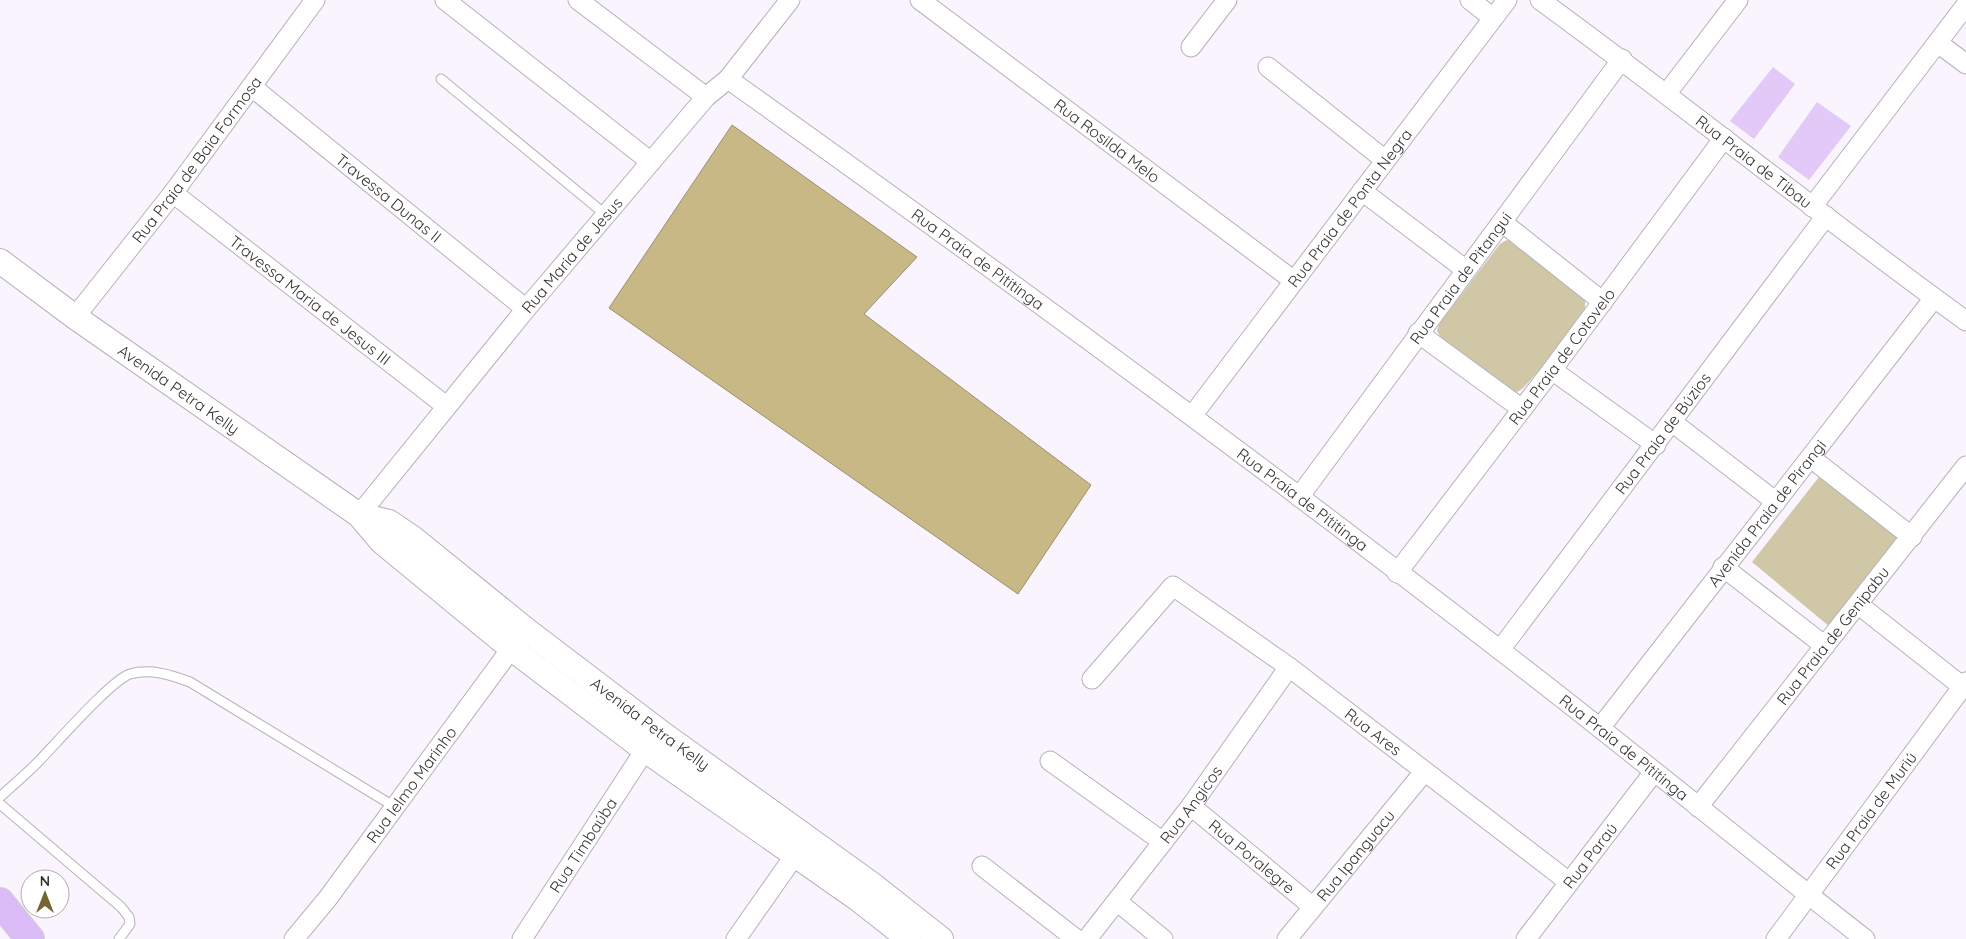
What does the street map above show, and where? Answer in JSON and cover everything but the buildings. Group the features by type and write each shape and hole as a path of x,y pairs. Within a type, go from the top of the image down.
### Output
{"main road":[{"path":"0,902 30,939"}],"street":[{"name":"Rua Praia de Baia Formosa","path":"75,316 173,193 315,0"},
{"path":"445,0 651,162"},
{"path":"578,0 706,97"},
{"name":"Rua Maria de Jesus","path":"359,515 526,308 706,97 728,79 790,0"},
{"name":"Rua Rosilda Melo","path":"920,0 1294,282"},
{"path":"1191,47 1227,0"},
{"path":"1470,0 1493,18"},
{"name":"Rua Praia de Ponta Negra","path":"1192,416 1506,0"},
{"name":"Rua Praia de Tibau","path":"1540,0 1667,93 1819,212 1966,321"},
{"path":"1667,93 1738,0"},
{"name":"Rua Praia de Búzios","path":"1500,650 1656,445 1966,5"},
{"path":"1938,43 1966,64"},
{"name":"Rua Praia de Pitangui","path":"1299,497 1418,333 1622,60"},
{"path":"1268,67 1386,160"},
{"name":"Rua Praia de Pititinga","path":"728,79 915,212 1192,416 1500,650 1866,939"},
{"name":"Travessa Dunas II","path":"252,86 526,308"},
{"name":"Rua Praia de Cotovelo","path":"1398,573 1603,302 1724,138"},
{"path":"1362,191 1466,270"},
{"name":"Travessa Maria de Jesus III","path":"173,193 446,406"},
{"path":"1502,222 1603,302"},
{"name":"Avenida Petra Kelly","path":"0,261 75,316 359,515 382,542 512,649 645,750 858,899 909,939"},
{"name":"Avenida Praia de Pirangi","path":"1600,728 1723,567 1811,458 1934,298"},
{"path":"1418,333 1522,409"},
{"path":"1552,370 1656,445"},
{"path":"1672,422 1776,502"},
{"path":"1811,458 1912,536"},
{"name":"Rua Praia de Genipabu","path":"1698,808 1859,605 1966,466"},
{"name":"Avenida Petra Kelly","path":"359,515 388,522 414,539 525,629 663,734 870,884 941,939"},
{"path":"1723,567 1825,646"},
{"name":"Rua Ares","path":"1092,679 1173,586 1289,668 1569,882"},
{"path":"1859,605 1964,684"},
{"name":"Rua Ielmo Marinho","path":"294,939 328,898 525,629"},
{"name":"Rua Angicos","path":"1088,939 1191,806 1289,668"},
{"name":"Rua Praia de Muriú","path":"1776,939 1964,684"},
{"name":"Rua Timbaúba","path":"522,939 645,750"},
{"path":"1050,761 1164,842"},
{"name":"Rua Ipanguacu","path":"1287,939 1312,906 1424,772"},
{"name":"Rua Paraú","path":"1526,939 1654,772"},
{"name":"Rua Poralegre","path":"1191,806 1312,906"},
{"path":"736,939 795,855"},
{"path":"982,866 1076,939"},
{"path":"1118,902 1163,939"}],"lane":[{"path":"441,79 606,215"},
{"path":"0,797 36,764 112,686 130,674 150,672 170,674 190,682 394,808"},
{"path":"0,804 121,907 129,917 130,924 119,939"}],"shaded area":[{"path":"732,125 917,257 864,314 1091,485 1018,594 609,308"},
{"path":"1507,240 1511,241 1585,298 1585,309 1542,367 1517,392 1509,390 1441,338 1437,331 1439,324 1500,244"},
{"path":"1823,472 1900,537 1830,627 1752,562"}]}
